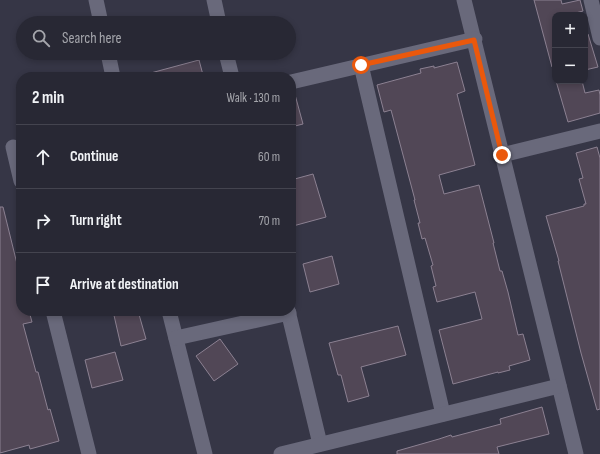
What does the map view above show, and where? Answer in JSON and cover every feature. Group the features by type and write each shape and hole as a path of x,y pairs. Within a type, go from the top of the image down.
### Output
{"street":[{"path":"96,0 99,16"},
{"path":"214,0 217,16"},
{"path":"464,0 576,454"},
{"path":"591,0 600,38"},
{"path":"296,81 474,40"},
{"path":"109,60 112,72"},
{"path":"228,60 231,72"},
{"path":"361,65 443,414"},
{"path":"502,155 600,131"},
{"path":"11,148 16,164"},
{"path":"54,316 89,454"},
{"path":"170,316 205,454"},
{"path":"176,338 272,316"},
{"path":"290,316 320,444"},
{"path":"281,454 560,386"}],"building":[{"path":"534,0 561,0 562,4 580,0 583,11 552,12 552,67"},
{"path":"588,34 598,67 588,69"},
{"path":"199,60 202,72 154,72"},
{"path":"457,62 465,91 457,94 475,165 439,175 444,194 479,185 500,271 502,271 508,292 518,335 523,334 530,360 509,366 510,370 453,384 439,330 482,319 475,292 437,302 433,287 436,286 431,266 433,265 425,238 422,239 415,200 391,110 384,112 377,85 421,73 420,69 434,66 434,68"},
{"path":"557,84 583,84 585,93 599,90 600,113 568,122"},
{"path":"296,98 303,124 296,126"},
{"path":"597,147 600,158 600,409 597,410 546,216 584,206 584,204 586,204 579,179 583,178 576,153"},
{"path":"313,174 326,217 296,225 296,179"},
{"path":"0,207 3,207 16,260 16,316 30,316 32,322 23,324 36,372 38,372 48,410 50,409 59,441 30,449 29,445 0,453"},
{"path":"332,256 339,284 310,292 303,264"},
{"path":"114,316 139,316 146,339 121,346"},
{"path":"398,326 406,355 361,367 369,396 348,402 341,375 338,375 329,343"},
{"path":"220,339 238,364 214,381 196,356"},
{"path":"115,352 123,380 92,388 85,360"},
{"path":"542,407 549,434 497,447 499,454 397,454 397,451 451,435 452,437 501,424 500,419"}],"route":[{"path":"361,65 474,40 502,155"}]}
